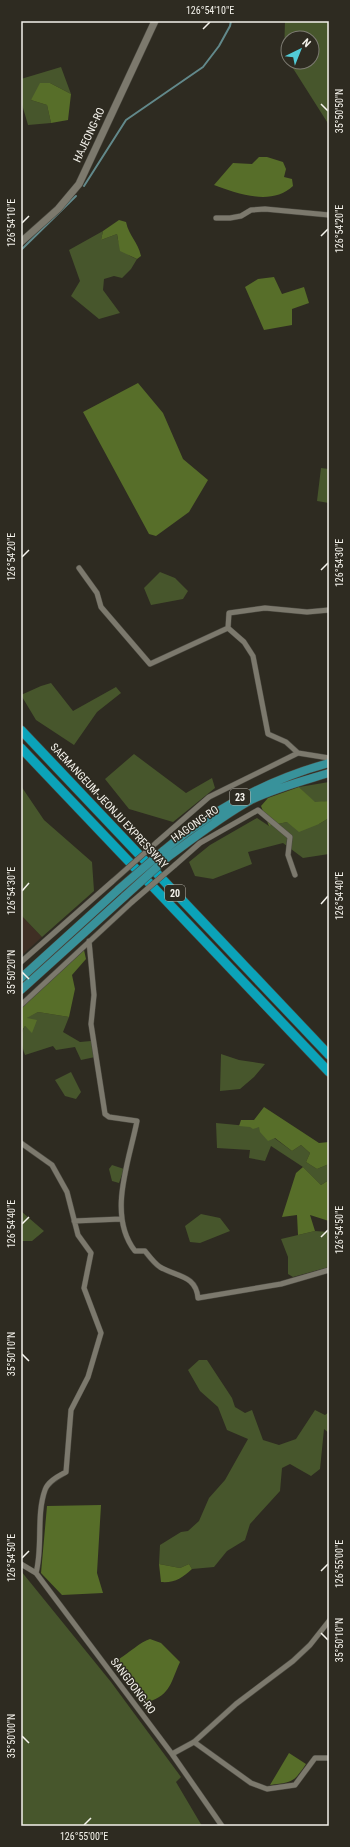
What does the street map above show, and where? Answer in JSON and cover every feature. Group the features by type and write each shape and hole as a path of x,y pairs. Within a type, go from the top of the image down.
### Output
{"highway":[{"name":"SAEMANGEUM-JEONJU EXPRESSWAY","path":"21,730 329,1055"},
{"name":"SAEMANGEUM-JEONJU EXPRESSWAY","path":"21,748 329,1072"}],"main road":[{"name":"HAGONG-RO","path":"21,990 125,896 186,832 233,800 266,785 308,769 329,763"},
{"name":"HAGONG-RO","path":"21,978 119,889 165,854 252,800 286,786 329,773"}],"street":[{"name":"HAJEONG-RO","path":"21,242 58,209 79,184 155,21"},
{"path":"216,218 241,216 251,210 265,209 329,215"},
{"path":"79,568 98,593 101,607 150,664 228,628"},
{"path":"228,628 229,613 265,608 307,612 329,610"},
{"path":"228,628 244,642 253,656 268,734 286,742 298,753 329,758"},
{"path":"21,962 209,797 298,753"},
{"path":"21,1005 132,902 200,843 258,810 290,837 288,855 295,875"},
{"path":"89,942 94,995 91,1024 105,1114 109,1117 137,1121 122,1192 121,1219 129,1243 135,1251 145,1251 158,1266 190,1279 197,1287 198,1298 280,1284 329,1270"},
{"path":"21,1142 52,1166 66,1192 78,1235 91,1253 84,1288 101,1333 88,1377 71,1410 66,1472 56,1478 45,1489 39,1542 39,1562 36,1573"},
{"path":"74,1221 121,1219"},
{"name":"SANGDONG-RO","path":"21,1564 36,1573 172,1754 222,1826"},
{"path":"172,1754 194,1742 236,1704 293,1661 310,1645 329,1621"},
{"path":"194,1742 251,1783 267,1789 295,1785 315,1758 329,1758"}],"shaded area":[{"path":"21,915 42,937 21,956"}],"green space":[{"path":"285,21 329,21 329,125 294,70 320,70 320,30 285,30"},
{"path":"61,67 71,94 50,83 31,100 47,105 51,123 28,125 21,101 21,79"},
{"path":"40,83 50,83 71,94 68,120 51,123 47,105 31,100"},
{"path":"259,157 267,157 283,162 286,169 284,177 292,179 293,186 285,192 275,196 265,197 244,195 214,185 233,163 252,164"},
{"path":"119,220 126,222 138,247 141,256 137,259 120,251 117,234 101,240 103,231"},
{"path":"103,231 101,240 117,234 123,250 137,259 131,269 122,278 114,276 104,279 103,290 120,313 99,319 71,296 80,281 69,250"},
{"path":"274,277 282,294 304,287 309,303 292,309 292,325 264,330 245,287 258,279"},
{"path":"138,383 163,413 183,459 208,480 189,512 156,536 149,534 83,412"},
{"path":"321,468 329,469 329,503 317,501"},
{"path":"160,572 175,578 188,591 183,599 151,605 144,588"},
{"path":"51,683 73,711 116,687 121,693 97,712 74,745 36,720 21,695"},
{"path":"134,754 186,793 212,778 215,788 173,822 129,809 105,779"},
{"path":"329,782 329,801 315,803 299,787"},
{"path":"21,786 44,820 92,862 94,891 42,937 21,915"},
{"path":"299,787 315,802 329,801 329,818 319,824 299,832 287,822 269,826 261,806 268,798"},
{"path":"257,818 269,826 287,822 319,824 329,818 329,854 303,858 283,843 248,852 252,864 213,879 195,876 189,862 210,845"},
{"path":"84,950 86,959 72,975 75,989 69,1017 38,1012 27,1018 37,1020 32,1033 25,1026 21,1032 21,1008"},
{"path":"38,1012 69,1017 63,1032 80,1042 91,1041 95,1057 81,1060 75,1047 56,1050 53,1046 25,1055 21,1037 22,1033 25,1026 32,1032 26,1018"},
{"path":"221,1054 239,1060 265,1064 254,1077 240,1089 220,1091"},
{"path":"71,1072 81,1092 76,1099 65,1096 55,1080"},
{"path":"264,1107 319,1143 329,1142 329,1164 317,1169 306,1162 310,1153 301,1145 292,1151 275,1138 268,1141 260,1132 259,1127 253,1129 250,1127 239,1126 241,1120 254,1120"},
{"path":"216,1123 259,1127 292,1151 301,1145 310,1153 306,1162 317,1169 329,1164 329,1180 321,1185 303,1167 271,1146 265,1161 249,1158 250,1150 217,1148"},
{"path":"112,1165 124,1169 119,1183 112,1181 109,1169"},
{"path":"303,1167 321,1185 329,1180 329,1221 310,1215 315,1231 298,1235 297,1215 282,1217 296,1173"},
{"path":"22,1212 44,1231 32,1241 21,1241"},
{"path":"201,1214 220,1218 230,1231 200,1243 190,1242 185,1226"},
{"path":"315,1231 329,1232 329,1267 293,1277 288,1274 288,1257 281,1239"},
{"path":"199,1360 207,1360 232,1398 235,1407 245,1413 252,1410 263,1440 279,1445 296,1439 315,1410 325,1415 329,1412 329,1433 324,1429 320,1469 311,1476 290,1464 282,1468 280,1491 250,1524 245,1540 227,1551 214,1567 192,1569 189,1564 180,1568 159,1564 160,1545 181,1532 188,1531 199,1521 209,1498 225,1480 248,1439 227,1430 218,1407 200,1391 188,1370"},
{"path":"101,1505 97,1573 103,1593 62,1595 41,1573 47,1506"},
{"path":"159,1564 180,1568 189,1564 192,1569 181,1577 170,1582 161,1582"},
{"path":"21,1571 111,1682 181,1777 176,1782 202,1826 21,1826"},
{"path":"150,1639 161,1643 180,1662 166,1691 156,1699 148,1702 124,1680 118,1670 119,1659 138,1645"},
{"path":"289,1753 306,1764 298,1775 292,1780 270,1785"}],"waterway":[{"path":"84,186 126,120 203,67 219,46 230,26 231,21"},
{"path":"21,250 76,196"}]}
